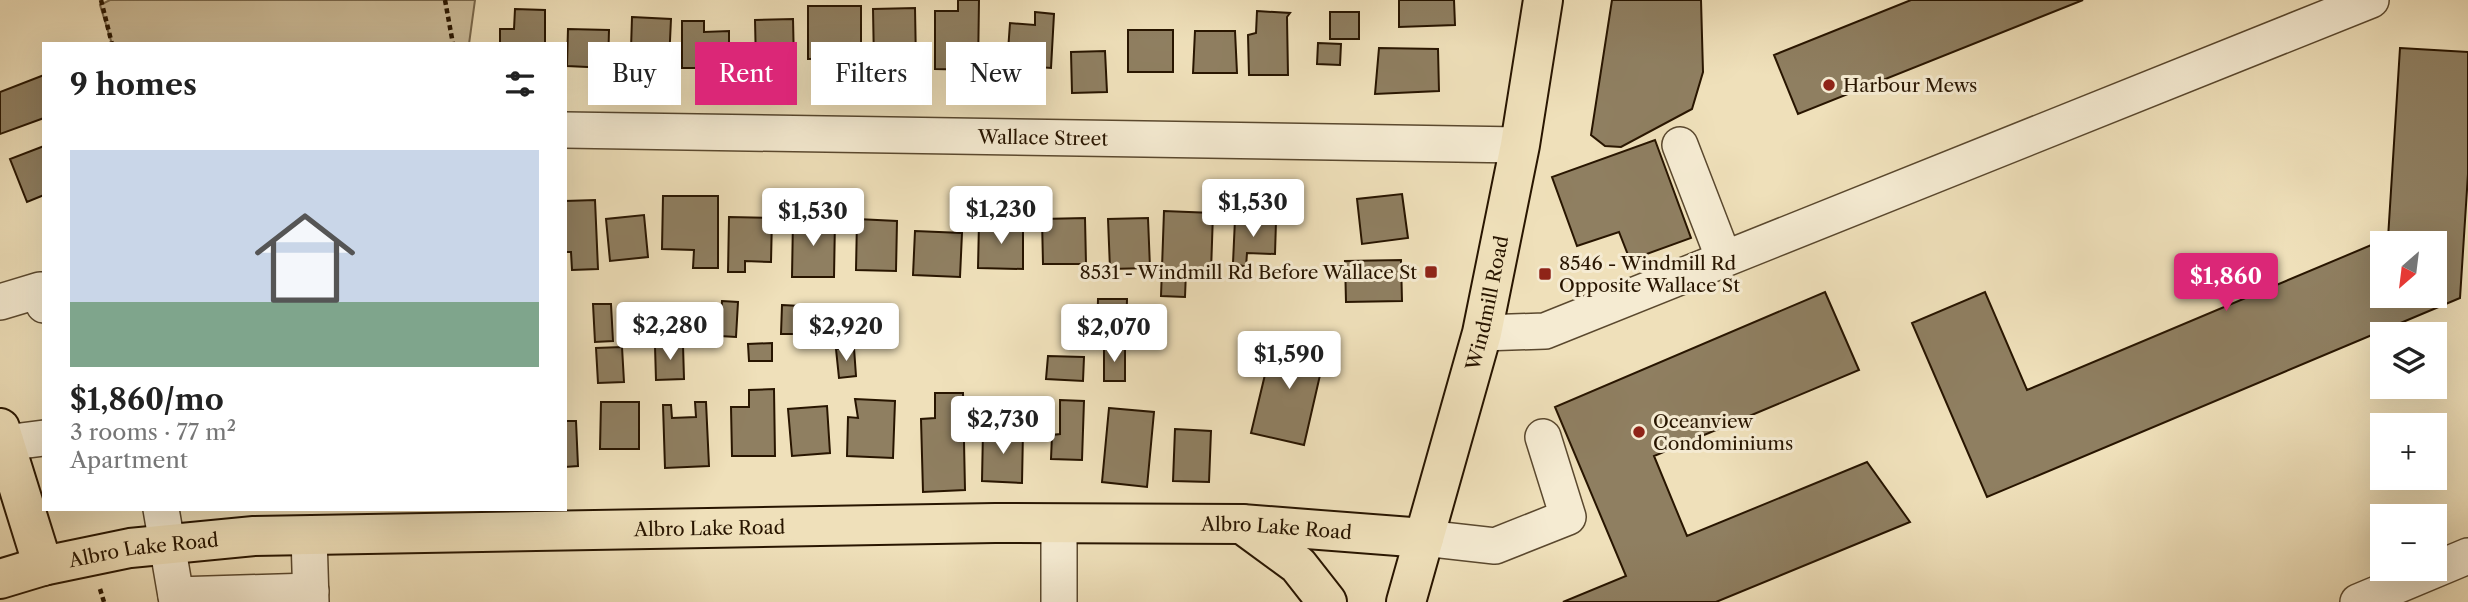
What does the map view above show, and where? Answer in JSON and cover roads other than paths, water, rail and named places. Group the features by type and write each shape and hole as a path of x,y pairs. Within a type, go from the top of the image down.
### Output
{"main road":[{"name":"Windmill Road","path":"1406,602 1482,334 1520,145 1543,0"},
{"path":"2,436 43,566"},
{"name":"Albro Lake Road","path":"0,579 90,555 164,527 254,536 309,536 1059,523 1242,524 1424,538"},
{"path":"1242,524 1298,565 1327,602"}],"street":[{"path":"1482,334 1545,331 2371,0"},
{"name":"Wallace Street","path":"567,130 1520,145"},
{"path":"1680,145 1724,259"},
{"path":"0,302 40,290 42,297"},
{"path":"2,436 42,438"},
{"path":"1424,538 1495,546 1568,517 1543,437"},
{"path":"1059,523 1059,602"},
{"path":"164,527 176,598 311,597 309,536"},
{"path":"2358,602 2468,556"}],"place":[{"name":"Harbour Mews","path":"1829,85"},
{"name":"8531 - Windmill Rd Before Wallace St","path":"1431,272"},
{"name":"8546 - Windmill Rd Opposite Wallace St","path":"1545,274"},
{"name":"Oceanview Condominiums","path":"1639,432"}]}
